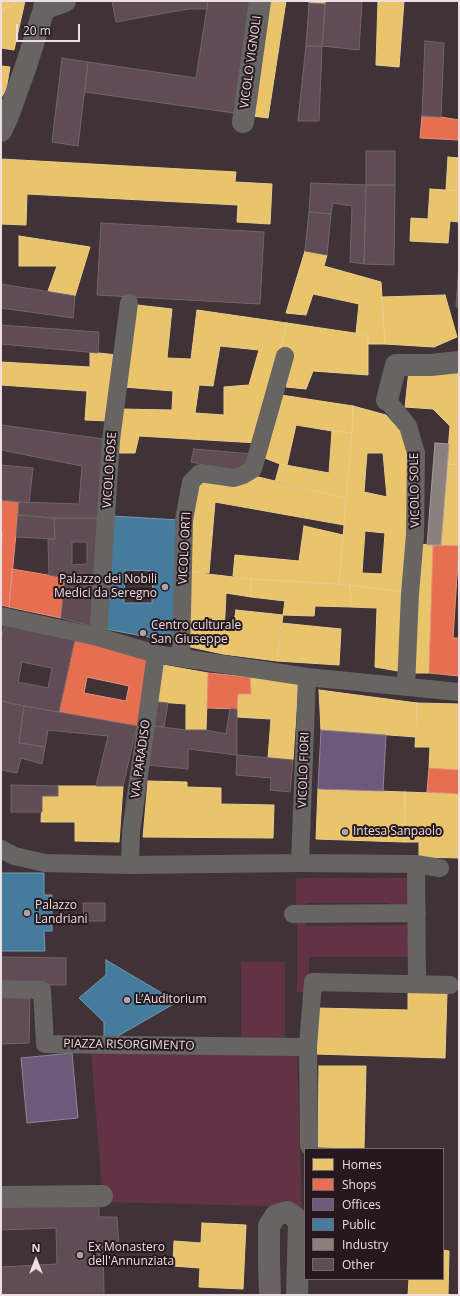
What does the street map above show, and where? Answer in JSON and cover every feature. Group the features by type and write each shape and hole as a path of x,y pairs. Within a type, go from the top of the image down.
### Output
{"street":[{"path":"1,131 26,66 44,5 65,1"},
{"name":"VICOLO VIGNOLI","path":"243,122 260,1"},
{"name":"VICOLO ROSE","path":"98,637 111,440 129,303"},
{"name":"VICOLO ORTI","path":"182,658 184,520 191,482 200,473 234,478 244,475 253,469 285,356"},
{"name":"VICOLO SOLE","path":"406,686 410,594 415,535 416,453 408,426 387,400 396,365 431,365 459,362"},
{"path":"1,616 98,637 156,654 307,677 459,692"},
{"name":"VIA PARADISO","path":"130,865 131,832 156,654"},
{"name":"VICOLO FIORI","path":"300,863 307,677"},
{"path":"1,849 14,856 45,863 130,865 300,863 416,864 440,868"},
{"path":"416,864 417,984"},
{"path":"293,914 416,913"},
{"path":"309,1146 308,1047 313,982 450,985"},
{"name":"PIAZZA RISORGIMENTO","path":"1,989 42,990 45,1044 308,1047"},
{"path":"1,1197 102,1196"},
{"path":"270,1295 269,1226 276,1215 287,1212 294,1216 299,1223 298,1295"}],"shaded area":[{"path":"296,878 409,878 409,911 390,911 390,903 307,903 307,909 296,909"},
{"path":"297,918 306,918 306,926 408,925 408,957 309,957 309,992 297,992"},
{"path":"241,962 285,962 285,1038 241,1038"},
{"path":"91,1051 297,1052 302,1207 103,1202"}],"building: Homes":[{"path":"1,1 22,1 1,10"},
{"path":"25,1 14,50 1,48 1,10"},
{"path":"263,1 286,1 268,118 245,115"},
{"path":"309,1 326,1 325,4 309,3"},
{"path":"378,1 404,1 399,67 376,65"},
{"path":"1,66 10,67 6,90 1,98"},
{"path":"448,157 459,158 459,191 446,190"},
{"path":"1,159 236,172 235,182 272,184 270,224 237,222 238,205 27,194 26,225 1,224"},
{"path":"430,189 459,191 459,222 450,221 448,243 410,241 411,218 428,219"},
{"path":"19,236 90,247 75,296 48,291 57,266 19,266"},
{"path":"305,251 327,255 324,266 381,282 385,344 368,344 368,335 356,333 359,304 313,294 306,315 286,313"},
{"path":"445,295 457,337 434,347 385,344 382,297"},
{"path":"137,305 172,309 167,358 191,359 197,310 287,323 258,443 139,436 135,453 117,453 121,409 172,410 173,391 124,387","holes":["220,346 259,350 249,385 224,387 224,415 195,413 199,385 213,386"]},
{"path":"287,323 368,335 368,375 313,371 306,389 286,387 293,352 280,350"},
{"path":"90,352 117,355 108,421 85,420 87,391 1,385 1,362 90,367"},
{"path":"409,370 455,371 459,375 459,465 447,464 450,426 433,409 405,407"},
{"path":"281,395 353,406 352,433 296,425 287,465 262,457"},
{"path":"353,406 386,415 408,440 411,507 404,592 339,584","holes":["367,453 383,453 387,497 364,492","365,531 385,533 382,574 362,573"]},
{"path":"332,431 352,433 346,498 275,482 280,464 329,473"},
{"path":"447,464 459,465 459,546 441,545"},
{"path":"250,475 346,498 344,525 215,502 209,573 190,572 195,489 206,479"},
{"path":"304,526 343,535 339,584 251,579 233,576 235,555 299,561"},
{"path":"419,544 433,545 429,673 413,673"},
{"path":"190,572 251,579 251,597 226,593 223,654 186,646"},
{"path":"251,579 350,585 351,607 315,606 314,616 283,615 285,601 251,597"},
{"path":"350,585 404,592 398,671 375,667 377,608 351,607"},
{"path":"236,610 283,615 277,661 223,654 224,630 233,629"},
{"path":"281,623 341,629 339,665 277,661"},
{"path":"163,665 208,673 206,730 186,730 186,704 158,702"},
{"path":"250,677 298,683 293,760 268,758 271,719 236,717 238,694 251,694"},
{"path":"319,690 417,703 416,737 321,730"},
{"path":"417,703 459,704 459,770 429,768 430,747 415,747"},
{"path":"148,781 187,782 187,787 221,788 221,804 274,805 273,838 143,837"},
{"path":"58,786 123,786 119,842 75,841 75,822 41,822 42,796 58,796"},
{"path":"318,789 405,792 404,842 316,839"},
{"path":"405,792 459,794 459,858 419,857 419,842 404,842"},
{"path":"408,992 447,993 445,1058 315,1054 316,1008 408,1010"},
{"path":"319,1066 366,1066 364,1148 318,1147"},
{"path":"202,1223 246,1225 243,1289 199,1287 200,1268 173,1266 174,1241 201,1243"},
{"path":"444,1250 449,1251 448,1295 408,1295 409,1280 444,1280"}],"building: Shops":[{"path":"422,116 459,120 459,140 420,138"},
{"path":"1,500 19,502 9,607 1,605 3,528 1,529"},
{"path":"433,545 459,546 453,638 459,638 459,676 429,673"},
{"path":"12,569 65,578 61,618 9,607"},
{"path":"75,639 152,659 137,726 59,712","holes":["87,677 129,686 126,701 84,693"]},
{"path":"208,673 250,677 251,694 238,694 237,709 207,708"},
{"path":"429,768 459,770 459,794 427,792"}],"building: Offices":[{"path":"321,730 386,735 383,791 318,789"},
{"path":"72,1053 78,1118 27,1123 21,1058"}],"building: Public":[{"name":"Palazzo dei Nobili Medici da Seregno","path":"112,516 179,520 174,642 106,629","holes":["125,570 153,571 152,603 124,603"]},
{"name":"Palazzo Landriani","path":"1,873 44,873 44,895 52,895 52,931 44,931 45,951 1,951"},
{"name":"L’Auditorium","path":"106,960 177,1002 104,1044 104,1022 79,998 106,975"}],"building: Industry":[{"path":"435,443 449,444 441,545 427,545"}],"building: Other":[{"path":"112,1 208,1 207,9 188,9 116,22"},
{"path":"208,1 254,1 234,113 85,92 88,62 196,78"},
{"path":"326,1 362,1 359,50 322,46"},
{"path":"309,3 325,4 322,46 306,46"},
{"path":"425,41 444,43 441,117 422,116"},
{"path":"306,46 322,46 319,121 298,121"},
{"path":"62,58 88,62 78,146 52,142"},
{"path":"366,151 395,151 395,185 366,185"},
{"path":"311,183 366,185 364,264 350,262 352,206 333,203 331,214 309,212"},
{"path":"366,185 395,185 394,265 364,264"},
{"path":"309,212 331,214 327,255 305,251"},
{"path":"101,223 264,232 260,304 97,295"},
{"path":"459,261 459,307 456,307"},
{"path":"1,284 75,296 73,318 1,308"},
{"path":"1,325 99,332 98,353 1,344"},
{"path":"1,425 104,439 98,518 54,518 18,515 19,502 79,504 82,466 1,450"},
{"path":"194,449 252,454 247,467 237,472 191,462"},
{"path":"1,465 33,468 29,503 1,500"},
{"path":"18,515 54,518 55,539 16,537"},
{"path":"54,518 98,518 97,577 65,578 49,575 48,539 55,539","holes":["72,542 87,542 87,564 72,565"]},
{"path":"97,577 94,627 61,618 65,578"},
{"path":"5,622 75,639 59,712 1,701 1,641","holes":["22,662 52,668 48,688 18,682"]},
{"path":"1,701 24,706 19,743 45,747 42,764 21,758 17,773 1,770"},
{"path":"158,702 168,703 164,727 154,726"},
{"path":"24,706 137,726 123,786 96,786 108,736 48,730 45,747 19,743"},
{"path":"230,709 237,709 237,755 188,749 188,769 147,765 154,726 186,730 206,730 226,734"},
{"path":"237,755 293,760 290,792 270,790 271,778 236,775"},
{"path":"11,785 58,786 58,796 42,796 42,812 11,812"},
{"path":"83,903 105,903 105,921 84,921"},
{"path":"1,957 66,958 66,985 1,985"},
{"path":"1,994 30,994 29,1043 1,1044"},
{"name":"Ex Monastero dell'Annunziata","path":"99,1201 99,1217 117,1217 119,1246 103,1246 104,1295 1,1295 1,1267 57,1264 56,1228 1,1230 1,1203"}],"place":[{"name":"Palazzo dei Nobili Medici da Seregno","path":"165,587"},
{"name":"Centro culturale San Giuseppe","path":"143,633"},
{"name":"Intesa Sanpaolo","path":"345,832"},
{"name":"Palazzo Landriani","path":"27,913"},
{"name":"L’Auditorium","path":"127,1000"},
{"name":"Ex Monastero dell'Annunziata","path":"80,1255"}]}
